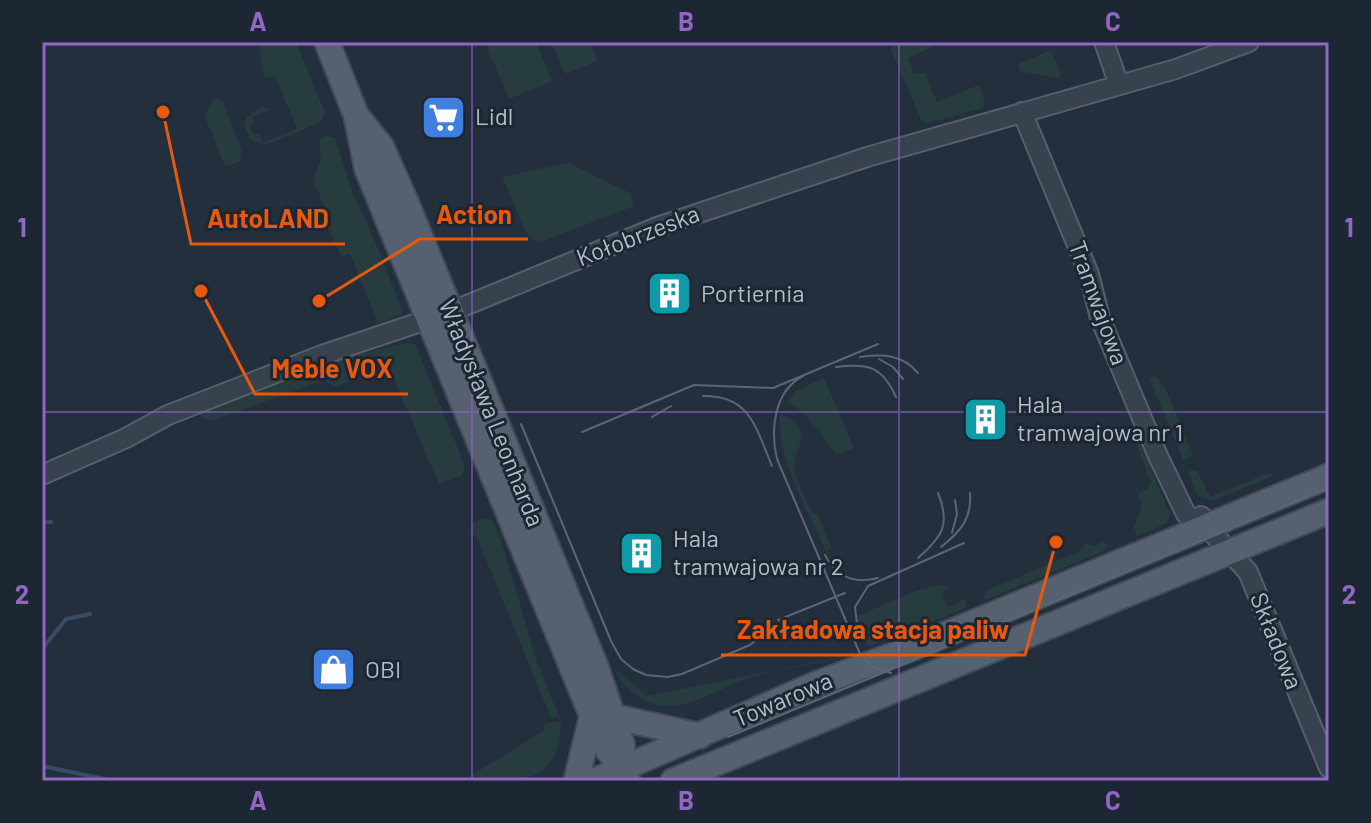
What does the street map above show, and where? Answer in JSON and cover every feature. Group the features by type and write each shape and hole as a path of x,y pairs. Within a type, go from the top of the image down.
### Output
{"main road":[{"name":"Władysława Leonharda","path":"327,42 356,115 381,146 439,316 603,716 622,744 626,775"},
{"name":"Towarowa","path":"594,781 626,775 700,736 816,684 902,652 1329,476"},
{"name":"Towarowa","path":"673,781 1329,511"},
{"path":"576,781 603,716 700,736"}],"street":[{"path":"1104,42 1119,85"},
{"name":"Kołobrzeska","path":"42,475 176,412 322,355 439,316 700,212 867,157 1176,69 1249,42"},
{"name":"Tramwajowa","path":"1022,112 1089,274 1100,318 1158,456 1177,493 1198,508 1206,526"},
{"name":"Składowa","path":"1206,526 1248,572 1329,768"}],"green space":[{"path":"258,42 296,42 325,113 319,123 265,145 250,139 244,125 246,118 263,106 268,110 252,117 254,123 250,126 263,143 297,129 275,76 264,76"},
{"path":"485,42 536,42 552,81 509,99"},
{"path":"551,42 590,42 597,61 565,74"},
{"path":"896,42 934,43 932,47 908,58 914,73 925,73 937,102 979,85 983,108 922,122 891,50"},
{"path":"1049,51 1061,73 1058,78 1019,71 1018,64"},
{"path":"214,98 223,102 242,150 240,161 229,166 224,164 205,117"},
{"path":"326,136 335,138 353,195 402,309 402,314 378,324 350,254 341,257 313,179 321,160 319,140"},
{"path":"569,163 630,193 634,206 538,243 529,238 502,177"},
{"path":"408,343 416,345 465,467 461,476 439,484 388,365 336,387 324,380 211,421 200,417 202,409 325,361"},
{"path":"1149,377 1156,377 1165,387 1193,455 1183,460"},
{"path":"824,378 854,448 837,455 805,414 787,401 796,391"},
{"path":"780,414 799,427 801,441 794,464 795,473 813,514 817,513 832,548 828,550 836,567 788,466 780,430"},
{"path":"1138,437 1170,514 1167,523 1137,536 1134,527 1142,506 1138,493 1147,489 1151,482 1134,439"},
{"path":"1197,470 1210,497 1268,473 1275,475 1213,501 1197,495 1188,471"},
{"path":"484,518 493,521 500,537 537,662 559,716 551,718 476,535 472,535 470,528 474,522"},
{"path":"1103,541 1108,546 1102,552 984,598 987,590 1078,552 1087,543 1094,546"},
{"path":"939,585 949,587 942,594 947,607 966,599 966,608 869,647 857,616 916,591"},
{"path":"854,653 830,660 758,675 698,700 667,706 652,704 637,696 623,684 614,668 647,696 836,658"},
{"path":"561,722 559,744 542,770 515,780 462,781 545,730 543,725"}],"waterway":[{"path":"42,522 51,522"},
{"path":"42,649 66,619 90,614"},
{"path":"42,766 114,781"}],"tram line":[{"path":"582,432 694,385 773,388 878,344"},
{"path":"860,357 892,357 905,362 918,373"},
{"path":"879,359 893,367 903,379"},
{"path":"836,367 873,369 885,379 896,397"},
{"path":"803,376 786,391 776,412 774,436 777,459 860,654 873,667 891,673"},
{"path":"703,396 719,397 742,408 756,427 772,466"},
{"path":"652,417 671,406"},
{"path":"521,424 611,641 621,659 633,669 646,675 668,677 682,674 750,645 786,617"},
{"path":"728,737 1329,488"},
{"path":"918,558 942,530 944,514 938,493"},
{"path":"941,547 967,518 970,493"},
{"path":"952,533 957,514 955,500"},
{"path":"858,632 855,607 868,586 964,543"},
{"path":"825,555 829,563 847,577 862,580 878,578"},
{"path":"778,620 845,593"}],"place":[{"name":"AutoLAND","path":"163,112"},
{"name":"Lidl","path":"444,117"},
{"name":"Meble VOX","path":"201,291"},
{"name":"Portiernia","path":"670,294"},
{"name":"Action","path":"319,301"},
{"name":"Hala tramwajowa nr 1","path":"986,419"},
{"name":"Zakładowa stacja paliw","path":"1056,542"},
{"name":"Hala tramwajowa nr 2","path":"642,553"},
{"name":"OBI","path":"334,670"}]}
